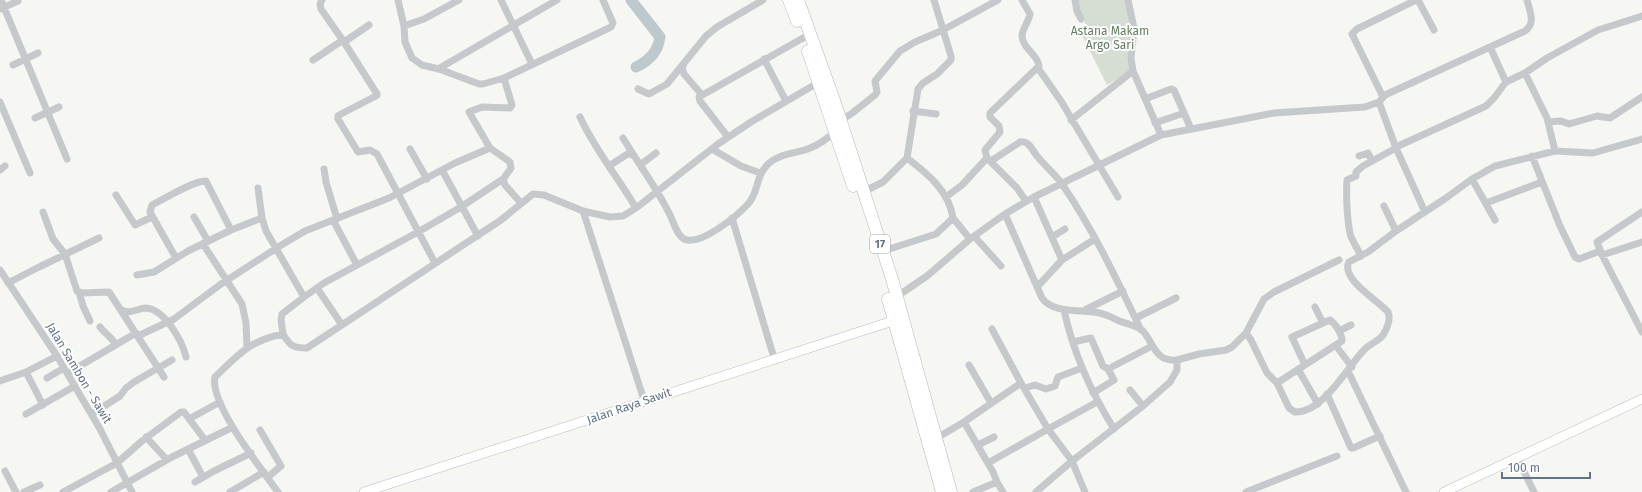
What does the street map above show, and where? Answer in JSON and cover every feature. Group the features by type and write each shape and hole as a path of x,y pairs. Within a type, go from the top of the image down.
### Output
{"highway":[{"name":"17","path":"789,0 803,38 840,120 883,251 896,297 897,319 942,492"},
{"name":"17","path":"798,0 836,132 897,319 951,492"}],"street":[{"path":"322,0 320,6 377,95 341,114 338,118 358,152 368,150 374,152 435,264"},
{"path":"398,0 404,26 404,42 412,58 422,64 479,84 504,79 532,64 611,27 612,23 603,0"},
{"path":"404,26 424,19 459,0"},
{"path":"501,0 532,64"},
{"path":"438,69 557,0"},
{"path":"638,89 649,94 659,90 667,84 706,36 717,27 763,0"},
{"path":"863,192 883,182 907,158 913,111 918,90 920,86 937,74 951,60 943,30 936,13 934,0"},
{"path":"840,120 851,114 875,95 877,92 875,81 900,51 915,42 943,30 998,0"},
{"path":"1022,0 1030,14 1023,32 1023,41 1027,49 1039,63 1038,68 1100,165 1118,197"},
{"path":"1075,0 1076,11 1081,19"},
{"path":"1425,212 1396,147 1381,99 1352,34 1357,29 1403,3 1417,0 1434,30"},
{"path":"896,297 928,276 972,237 1026,201 1161,135 1274,113 1352,109 1371,106 1381,99 1529,28 1532,20 1527,0"},
{"path":"18,1 2,5 67,159"},
{"path":"1130,1 1134,28 1131,58 1133,71 1161,135"},
{"path":"1361,256 1352,239 1350,231 1347,180 1356,176 1356,172 1361,167 1396,147 1486,106 1506,82 1525,73 1548,58 1598,30 1642,16"},
{"path":"314,60 369,25"},
{"path":"728,137 700,101 699,97 803,38"},
{"path":"1490,47 1506,82"},
{"path":"13,65 38,54"},
{"path":"764,59 786,101"},
{"path":"685,63 682,67 684,74 702,95"},
{"path":"1026,201 1017,188 989,159 985,150 1000,132 999,126 990,117 990,113 1038,68"},
{"path":"1071,120 1133,71"},
{"path":"1525,73 1548,122 1555,151"},
{"path":"504,79 512,105 510,108 482,107 469,112 490,148 510,162 510,170 503,178 461,207 318,288 282,314 281,320 283,334 292,346 297,348 307,348 342,326 478,236 501,220 530,196 536,194 544,196 583,211 610,217 623,216 657,193 712,149 750,122 822,81"},
{"path":"1145,99 1171,89 1174,90 1191,129"},
{"path":"1548,122 1562,121 1569,124 1597,116 1610,118 1642,97"},
{"path":"0,102 30,173"},
{"path":"35,118 59,107"},
{"path":"913,111 936,114"},
{"path":"1155,123 1184,112"},
{"path":"580,117 592,142 636,208"},
{"path":"623,138 667,208 676,228 684,239 691,240 707,235 722,227 749,203 754,196 760,173 776,158 810,149 836,132"},
{"path":"1246,333 1252,340 1267,373 1277,383 1292,411 1299,413 1305,411 1318,404 1350,369 1365,349 1382,336 1386,327 1389,316 1385,309 1357,285 1353,279 1348,264 1374,248 1396,231 1472,179 1495,166 1555,151 1593,153 1642,139"},
{"path":"946,197 962,185 989,159 1024,141 1062,184 1095,239 1141,330 1152,346 1166,359 1177,360 1199,354 1226,350 1241,340 1264,299 1274,292 1339,260"},
{"path":"47,378 66,371 137,335 170,322 226,281 276,248 306,231 398,194 455,163 490,148"},
{"path":"410,149 427,179"},
{"path":"712,149 741,166 760,173"},
{"path":"609,166 629,153 634,156"},
{"path":"640,165 656,153"},
{"path":"1359,156 1368,153 1372,161"},
{"path":"1532,156 1560,226 1575,256 1579,259 1642,242"},
{"path":"907,158 929,175 939,186 946,197 953,218 1001,266"},
{"path":"324,169 335,219 357,265"},
{"path":"442,170 478,236"},
{"path":"503,178 505,185 522,202"},
{"path":"1472,179 1495,220"},
{"path":"176,258 152,217 150,210 152,205 205,180 208,182 231,230"},
{"path":"1486,203 1542,182"},
{"path":"258,188 262,218 266,231 304,297"},
{"path":"116,195 135,226 152,217"},
{"path":"1034,197 1062,260"},
{"path":"1384,206 1396,231"},
{"path":"583,211 644,400"},
{"path":"43,212 54,238 65,254 74,286 79,292 83,306 90,321"},
{"path":"1642,212 1597,242 1601,253 1642,332"},
{"path":"1005,214 1045,304 1064,312 1085,311 1101,313 1141,330"},
{"path":"194,216 226,281 242,304 246,323 246,347"},
{"path":"137,275 154,272 206,242 262,218"},
{"path":"732,218 774,358"},
{"path":"883,251 936,234 953,218"},
{"path":"1052,237 1066,229"},
{"path":"8,283 99,238"},
{"path":"1037,286 1062,260 1095,239"},
{"name":"Jalan Sambon - Sawit","path":"0,270 58,356 102,432 132,492"},
{"path":"318,288 342,326"},
{"path":"79,292 107,291 122,310 164,377"},
{"path":"1085,311 1122,291"},
{"path":"1136,318 1176,298"},
{"path":"1315,307 1323,323"},
{"path":"122,310 126,313 144,308 152,309 160,314 170,322 186,357"},
{"path":"1064,312 1082,368 1097,402 1114,429"},
{"name":"Jalan Raya Sawit","path":"364,492 897,319"},
{"path":"1277,383 1302,367 1336,346 1342,341 1339,331 1332,321 1323,323 1292,336 1302,367 1318,404"},
{"path":"1339,331 1351,325"},
{"path":"100,327 112,338 116,345"},
{"path":"992,329 1048,429 1072,461 1085,492"},
{"path":"278,492 233,427 214,389 215,377 246,347 257,341 283,334"},
{"path":"1073,342 1091,338 1103,366 1108,369 1114,380 1093,393"},
{"path":"1108,369 1152,346"},
{"path":"1336,346 1350,369 1406,492"},
{"path":"0,381 26,372 58,356"},
{"path":"92,414 120,396 126,388 134,382 172,360"},
{"path":"1036,492 1072,461 1143,406 1170,382 1177,370 1177,360"},
{"path":"969,365 991,403"},
{"path":"935,438 964,422 991,403 1023,386 1035,384 1046,389 1055,386 1058,377 1082,368"},
{"path":"26,372 43,406"},
{"path":"26,414 43,406 75,386"},
{"path":"1130,390 1143,406"},
{"path":"1327,394 1351,448 1380,436"},
{"path":"1444,492 1642,399"},
{"path":"189,419 220,402"},
{"path":"988,463 1097,402"},
{"path":"63,492 117,463 146,437 181,412 184,412 205,440"},
{"path":"964,422 1003,492"},
{"path":"111,492 167,460 233,427"},
{"path":"230,492 281,466 260,430"},
{"path":"146,437 167,460"},
{"path":"978,445 994,437"},
{"path":"188,449 203,477"},
{"path":"195,482 251,453"},
{"path":"1246,492 1337,456"},
{"path":"1517,457 1534,492"},
{"path":"4,471 16,492"},
{"path":"973,492 997,482"},
{"path":"24,492 40,485"}],"green space":[{"name":"Astana Makam Argo Sari","path":"1076,0 1127,0 1130,18 1131,71 1107,85 1082,35 1089,30 1077,10"}],"waterway":[{"path":"631,0 660,37 655,52 649,59 636,67"}]}
